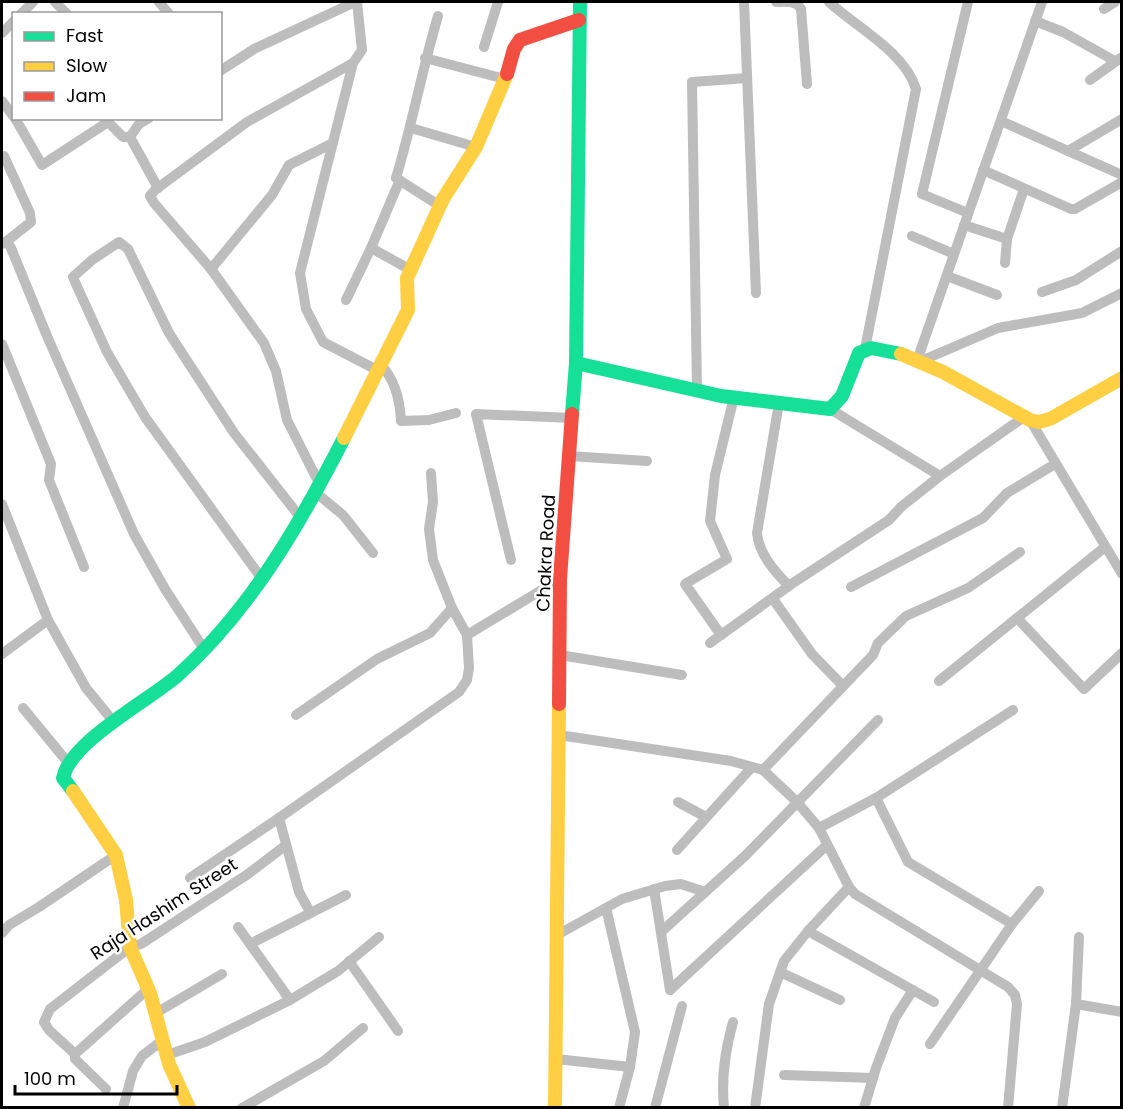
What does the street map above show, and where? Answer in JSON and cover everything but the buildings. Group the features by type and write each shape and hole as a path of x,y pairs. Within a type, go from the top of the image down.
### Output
{"street":[{"path":"222,70 254,49 356,2 362,50 353,63 300,273 306,309 323,342 387,371 400,408 401,421 429,420 456,413"},
{"path":"484,47 498,2"},
{"name":"Chakra Road","path":"555,1107 560,579 576,363 580,2"},
{"path":"744,2 756,293"},
{"path":"776,2 794,2 799,4 801,9 807,84"},
{"path":"829,2 886,46 913,79 916,89 865,349"},
{"path":"968,2 922,194 968,213"},
{"path":"921,361 920,352 1042,2"},
{"path":"1105,2 1104,9 1114,2"},
{"path":"438,16 425,58 411,128 396,178 440,206"},
{"path":"189,1107 167,1055 148,989 130,947 126,900 116,855 62,774 92,738 157,691 204,649 230,622 262,579 310,504 408,310 407,278 440,206 476,147 505,79 514,49 520,40 579,20"},
{"path":"1035,21 1118,59 1090,80"},
{"path":"425,58 505,79"},
{"path":"353,63 247,122 150,196 211,269 264,343 276,371 287,420 317,488 343,515 373,554"},
{"path":"696,390 692,82 747,78"},
{"path":"2,101 12,115"},
{"path":"1068,152 1122,119"},
{"path":"15,120 42,165 108,122 123,137 130,137"},
{"path":"130,137 139,124 146,120"},
{"path":"1001,121 1122,175"},
{"path":"411,128 476,147"},
{"path":"130,137 158,188"},
{"path":"211,269 272,195 285,169 333,143"},
{"path":"2,158 4,156 30,213 31,222 4,243 134,534 165,589 204,649"},
{"path":"983,170 1075,209 1122,182"},
{"path":"346,300 399,182"},
{"path":"1005,263 1007,239 1024,189"},
{"path":"964,225 1007,239"},
{"path":"912,236 954,254"},
{"path":"262,579 140,408 107,352 73,277 80,269 119,243 128,249 169,333 234,433 300,517"},
{"path":"371,248 411,270"},
{"path":"1042,292 1076,280 1122,251"},
{"path":"946,276 997,295"},
{"path":"921,361 998,328 1082,313 1122,292"},
{"path":"2,344 51,464 49,480 84,567"},
{"path":"830,409 836,405 848,383 859,353 865,349 874,348 921,361 969,384 1027,418 1039,422 1050,419 1120,383"},
{"path":"576,363 734,398 830,409 940,476"},
{"path":"721,635 686,584 727,559 710,521 715,475 734,398"},
{"path":"779,403 757,533 758,545 776,573 789,586"},
{"path":"511,560 476,414 572,418"},
{"path":"1027,418 1122,574"},
{"path":"710,643 789,586 889,520 940,476 1027,418"},
{"path":"569,456 647,461"},
{"path":"851,587 983,518 1007,493 1055,464"},
{"path":"189,878 459,692 467,680 469,668 467,635 452,608 433,560 429,529 433,502 431,474"},
{"path":"2,504 48,620 86,688 113,721"},
{"path":"939,681 1105,547"},
{"path":"677,850 706,817 843,686 873,655 878,643 906,616 968,588 1020,552"},
{"path":"467,635 560,579"},
{"path":"772,599 812,654 843,686"},
{"path":"296,715 377,659 430,633 452,608"},
{"path":"1017,618 1084,689 1122,653"},
{"path":"2,654 48,620"},
{"path":"560,655 682,675"},
{"path":"23,708 69,764"},
{"path":"819,828 876,798 1013,710"},
{"path":"661,932 745,856 878,720"},
{"path":"559,735 731,761 757,769 797,802 819,828 849,887 855,894 1008,987 1015,995 1017,1004 1008,1107"},
{"path":"876,798 908,862 1011,924"},
{"path":"678,802 706,817"},
{"path":"279,818 299,892 310,912"},
{"path":"654,889 670,990 827,844"},
{"name":"Raja Hashim Street","path":"75,1054 49,1030 44,1022 50,1009 130,947 141,944 248,874 286,845"},
{"path":"2,933 9,925 39,908 116,855"},
{"path":"557,934 622,899 654,889 681,884 705,892"},
{"path":"754,1107 769,1004 784,961 849,887"},
{"path":"930,1044 1011,924 1039,891"},
{"path":"250,944 346,895"},
{"path":"606,908 635,1032 630,1067 619,1107"},
{"path":"238,927 290,1000"},
{"path":"808,931 934,1002"},
{"path":"167,1055 206,1042 290,1000 324,981 379,937"},
{"path":"1062,1107 1076,1004 1079,937"},
{"path":"349,961 398,1031"},
{"path":"780,972 840,1000"},
{"path":"156,1013 222,974"},
{"path":"106,1089 75,1059 75,1054 148,989"},
{"path":"864,1107 895,1018 913,990"},
{"path":"1076,1004 1122,1012"},
{"path":"656,1107 682,1005"},
{"path":"724,1107 722,1086 724,1053 733,1022"},
{"path":"242,1107 324,1062 363,1028"},
{"path":"123,1107 133,1071 142,1056 163,1040"},
{"path":"556,1059 630,1067"},
{"path":"784,1075 873,1078"}],"traffic: fast":[{"path":"572,414 576,363 580,2"},
{"path":"576,363 721,396 830,409 842,396 859,353 871,348 901,354"},
{"path":"73,791 63,778 69,764 80,750 94,736 177,676 203,651 250,595 291,534 344,438"}],"traffic: slow":[{"path":"344,438 408,310 407,278 443,199 476,147 507,74"},
{"path":"901,354 943,372 1030,420 1039,422 1050,419 1122,378"},
{"path":"555,1108 559,704"},
{"path":"73,791 116,855 126,900 130,947 150,993 169,1064 189,1108"}],"traffic: jam":[{"path":"507,74 514,49 520,40 579,20"},
{"path":"559,704 560,579 572,414"}]}
